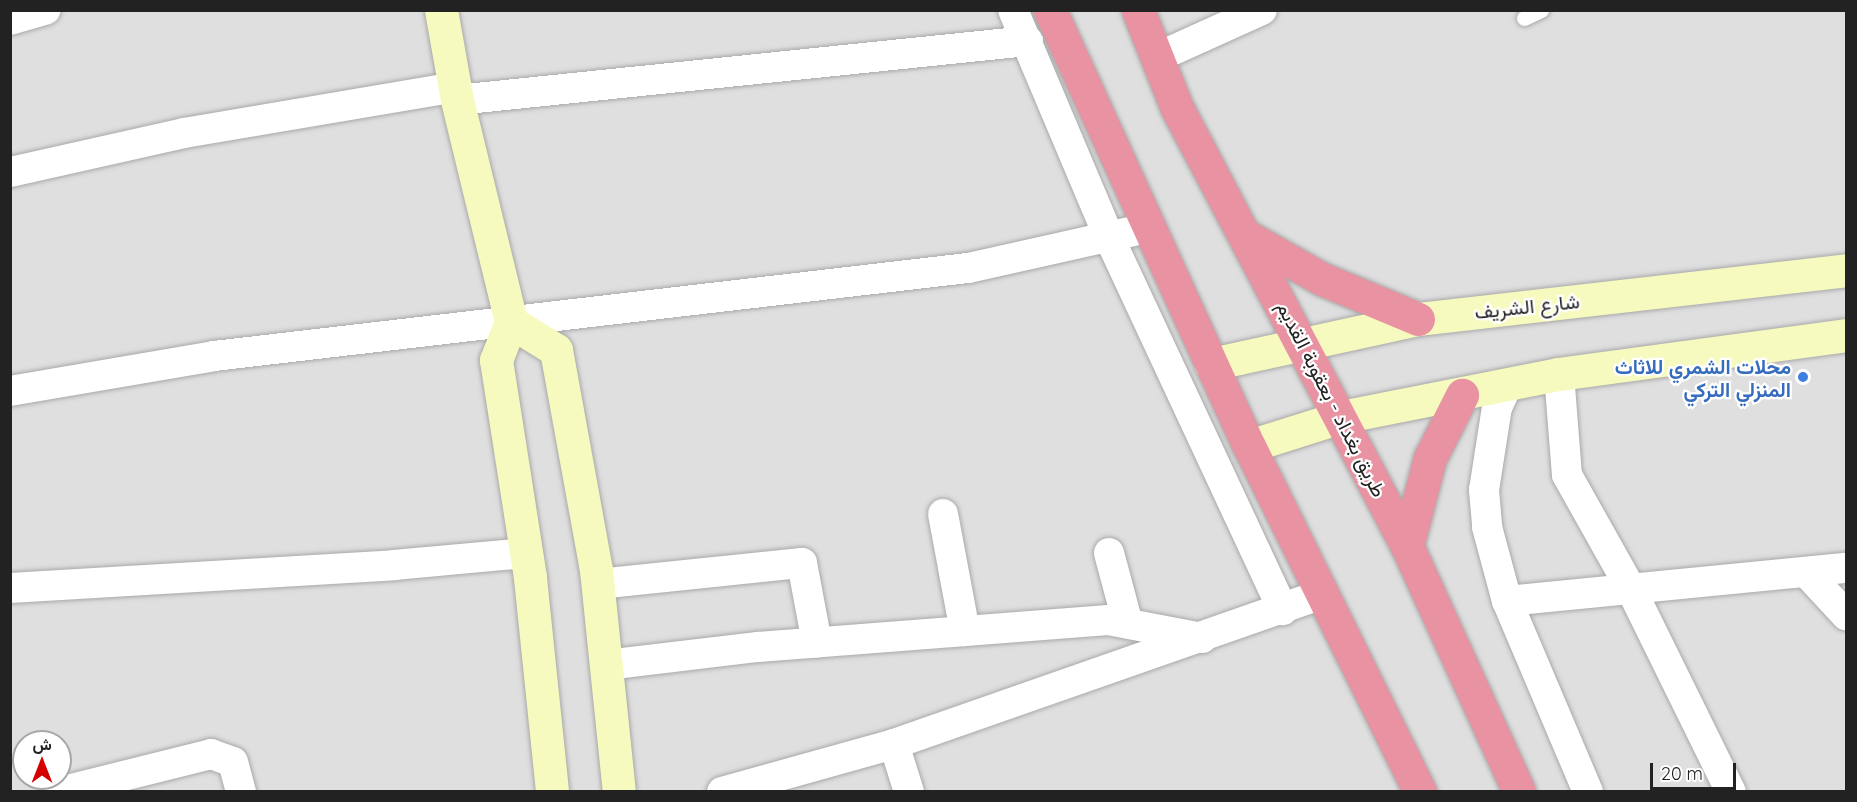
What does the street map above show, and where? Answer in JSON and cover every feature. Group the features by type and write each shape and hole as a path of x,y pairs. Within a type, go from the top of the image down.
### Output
{"highway":[{"path":"1050,10 1147,228 1319,595 1414,790"},
{"name":"طريق بغداد - بعقوبة القديم","path":"1137,10 1177,108 1248,237 1407,546 1520,792"},
{"path":"1248,237 1322,279 1418,319"},
{"path":"1407,546 1430,458 1462,395"}],"street":[{"path":"10,20 46,10"},
{"path":"441,10 456,94 511,322 496,360 526,553 552,792"},
{"path":"1013,10 1108,235 1283,610"},
{"path":"1158,57 1262,10"},
{"path":"10,172 184,133 456,94 1028,41"},
{"path":"10,392 214,356 968,268 1147,228"},
{"name":"شارع الشريف","path":"1211,364 1302,341 1418,319 1846,270"},
{"path":"511,322 556,350 598,584 619,792"},
{"path":"1249,446 1341,417 1462,395 1559,374 1846,335"},
{"path":"1559,374 1568,475 1631,589 1731,792"},
{"path":"1507,386 1497,407 1484,490 1487,527 1507,601 1588,792"},
{"path":"943,514 965,631"},
{"path":"10,588 394,566 526,553"},
{"path":"1109,553 1128,624"},
{"path":"598,584 802,563 817,643"},
{"path":"1507,601 1846,568"},
{"path":"1806,572 1846,615"},
{"path":"722,792 894,744 1283,610 1319,595"},
{"path":"606,665 817,643 1108,620 1202,638"},
{"path":"894,744 909,792"},
{"path":"59,792 211,754 233,762 242,792"}],"lane":[{"path":"1524,18 1541,10"}],"shaded area":[{"path":"10,11 1846,11 1846,791 11,791"}],"place":[{"name":"محلات الشمري للاثاث المنزلي التركي","path":"1803,377"}]}
